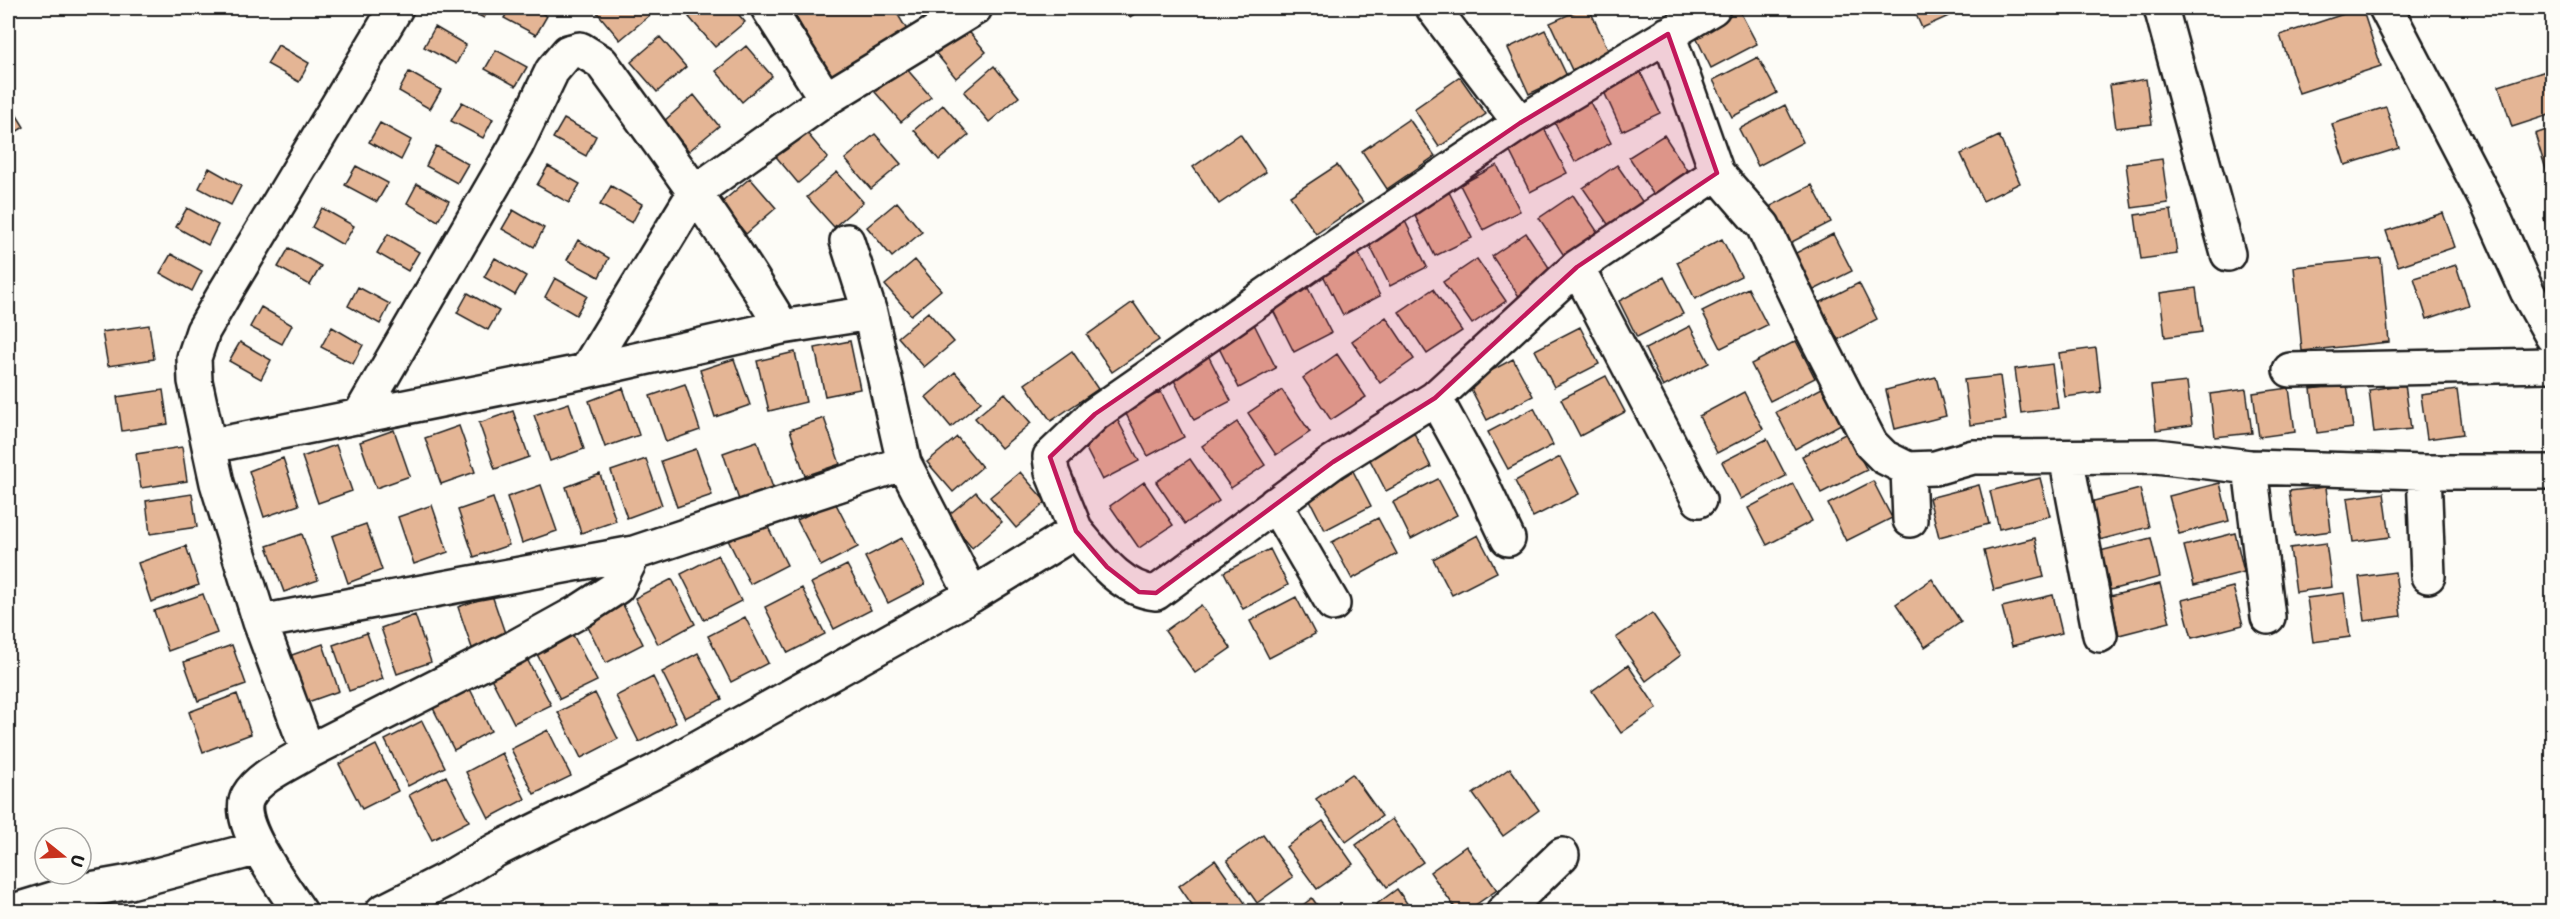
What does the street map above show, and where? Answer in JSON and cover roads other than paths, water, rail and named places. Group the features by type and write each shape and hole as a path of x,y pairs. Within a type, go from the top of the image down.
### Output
{"street":[{"path":"308,752 260,622 217,483 195,381 194,358 203,331 396,8"},
{"path":"768,8 826,99"},
{"path":"586,371 695,192 826,99 975,8"},
{"path":"1433,8 1520,123"},
{"path":"1713,8 1520,123 1306,267 1095,414 1050,457 1052,472 1076,531 1107,567 1139,592 1155,593 1333,462 1435,398 1577,267 1717,173"},
{"path":"2161,8 2228,254"},
{"path":"2386,8 2488,204 2527,291 2553,336"},
{"path":"1668,34 1717,173 1763,226 1811,327 1871,444 1884,457 1908,469 1935,468 1973,457 2156,456 2250,467 2424,472 2553,472"},
{"path":"359,417 516,146 552,71 568,52 580,49 601,62 749,271 782,327"},
{"path":"847,241 870,313 904,463 972,595"},
{"path":"1577,267 1699,500"},
{"path":"210,446 586,371 782,327 870,313"},
{"path":"2290,370 2553,365"},
{"path":"1435,398 1479,478 1508,538"},
{"path":"2066,457 2100,635"},
{"path":"260,622 634,553 904,463"},
{"path":"2250,467 2268,616"},
{"path":"1908,469 1910,520"},
{"path":"2424,472 2428,576"},
{"path":"1275,504 1333,604"},
{"path":"382,912 447,879 496,850 656,771 972,595 1076,531"},
{"path":"300,912 259,848 245,814 247,797 263,779 308,752 515,647 580,611 617,587 634,553"},
{"path":"10,912 79,891 130,882 259,848"},
{"path":"1503,912 1562,855"}]}
